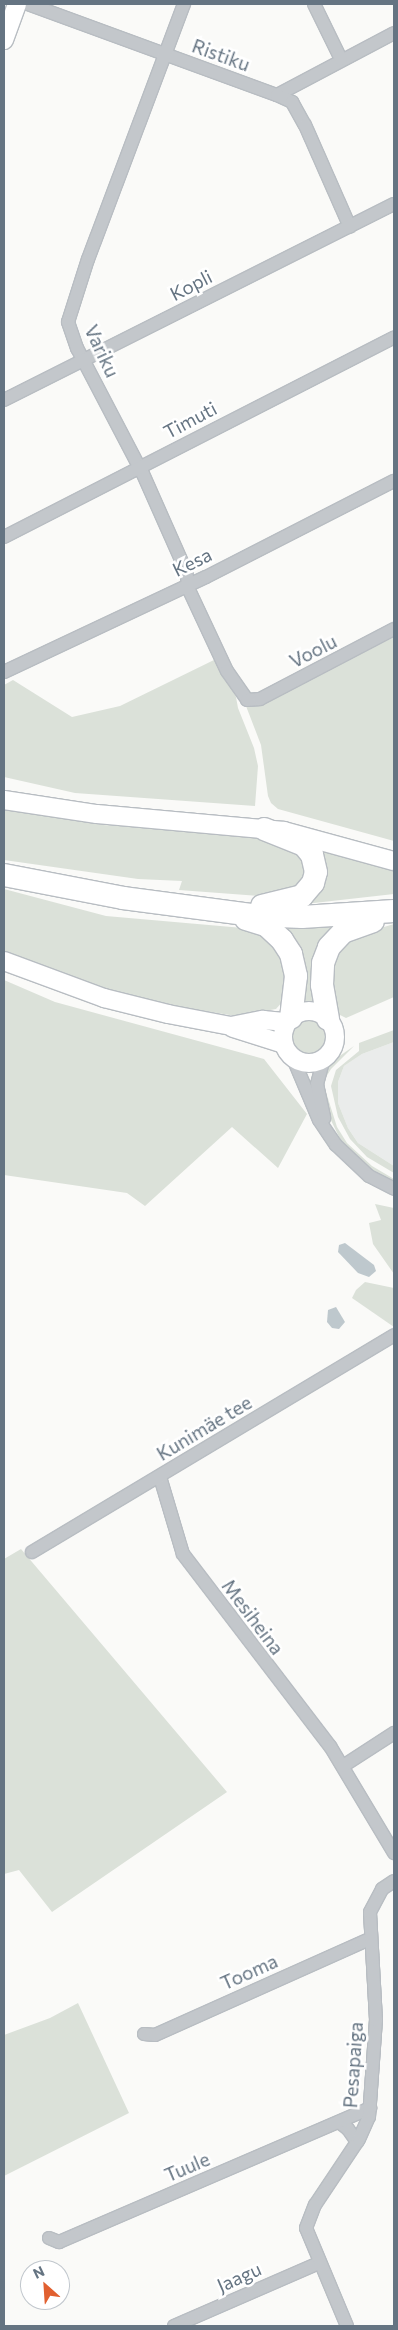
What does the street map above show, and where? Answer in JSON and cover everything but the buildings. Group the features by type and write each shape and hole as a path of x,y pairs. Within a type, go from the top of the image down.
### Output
{"highway":[{"path":"204,908 265,906 292,901 308,891 316,872 312,855 296,841 264,829"},
{"path":"4,875 123,898 204,908 302,917 394,911"},
{"path":"204,908 304,910 394,899"},
{"path":"204,908 266,925 282,940 291,954 296,976 289,1020"},
{"path":"328,1019 322,985 323,963 329,947 356,925 394,916"}],"street":[{"path":"4,40 17,4"},
{"name":"Ristiku","path":"28,4 292,102 305,125 350,226"},
{"name":"Variku","path":"184,4 68,322 83,360 140,467 190,584 189,590 227,671 247,700"},
{"path":"314,4 341,59"},
{"path":"277,95 394,32"},
{"name":"Kopli","path":"4,400 394,204"},
{"name":"Timuti","path":"4,537 394,337"},
{"name":"Kesa","path":"4,672 190,584 394,481"},
{"name":"Voolu","path":"247,700 260,699 394,629"},
{"path":"4,800 97,814 264,829 311,837 394,861"},
{"path":"4,961 104,998 231,1026 263,1020 289,1020 305,1011 322,1014 328,1019 335,1034 335,1042 324,1058 318,1084 326,1130"},
{"path":"289,1020 288,1050 319,1120 349,1161 369,1176 394,1189"},
{"path":"231,1026 235,1030 288,1050 308,1063 324,1058"},
{"name":"Kunimäe tee","path":"32,1552 394,1335"},
{"name":"Mesiheina","path":"160,1477 183,1554 343,1766"},
{"path":"394,1733 343,1766 394,1853"},
{"name":"Pesapaiga","path":"348,2326 319,2263 306,2228 315,2205 356,2142 369,2117 376,2020 370,1940 370,1912 375,1899 394,1881"},
{"name":"Tooma","path":"144,2034 155,2035 370,1940"},
{"name":"Tuule","path":"49,2238 59,2242 370,2108"},
{"path":"339,2122 356,2142"},
{"name":"Jaagu","path":"174,2326 319,2263"}],"shaded area":[{"path":"394,637 394,841 278,809 271,803 268,796 261,745 246,706 258,705"},
{"path":"216,659 236,697 238,708 254,748 258,766 255,806 75,793 4,777 4,685 13,680 72,717 120,706"},
{"path":"4,808 103,825 233,833 262,838 290,848 304,858 306,881 272,897 179,890 182,881 138,879 4,860"},
{"path":"313,844 394,868 394,894 305,904"},
{"path":"4,889 106,916 243,928 263,937 280,955 287,977 284,1000 276,1009 236,1016 167,1005 100,988 24,961 4,952"},
{"path":"275,923 344,923 317,1005 301,1004"},
{"path":"394,924 394,997 346,1018 338,1014 330,975 339,950 354,936"},
{"path":"4,980 55,1002 264,1059 307,1114 278,1168 232,1127 145,1206 127,1193 4,1175"},
{"path":"309,1020 316,1021 321,1025 325,1030 325,1044 321,1049 316,1053 309,1054 302,1053 297,1049 293,1044 292,1037 293,1030 297,1025 302,1021"},
{"path":"394,1030 394,1042 362,1054 344,1066 338,1082 338,1103 348,1128 358,1143 394,1166 394,1173 367,1157 350,1139 338,1117 331,1086 336,1070 359,1051 359,1043"},
{"path":"394,1042 394,1166 358,1143 348,1128 338,1103 338,1082 344,1066 362,1054"},
{"path":"354,1046 331,1069 323,1082 331,1062"},
{"path":"322,1088 325,1089 337,1127 347,1143 372,1166 394,1179 394,1183 363,1164 343,1145 326,1110"},
{"path":"375,1204 394,1208 394,1274 373,1244 369,1223 381,1220"},
{"path":"345,1243 374,1265 376,1271 369,1277 358,1273 338,1252 339,1245"},
{"path":"365,1282 394,1288 394,1327 352,1298 356,1290"},
{"path":"336,1307 345,1322 339,1329 332,1328 327,1322 328,1310"},
{"path":"21,1549 227,1792 52,1912 19,1870 4,1874 4,1559"},
{"path":"78,2003 129,2113 4,2176 4,2035 50,2018"}]}
